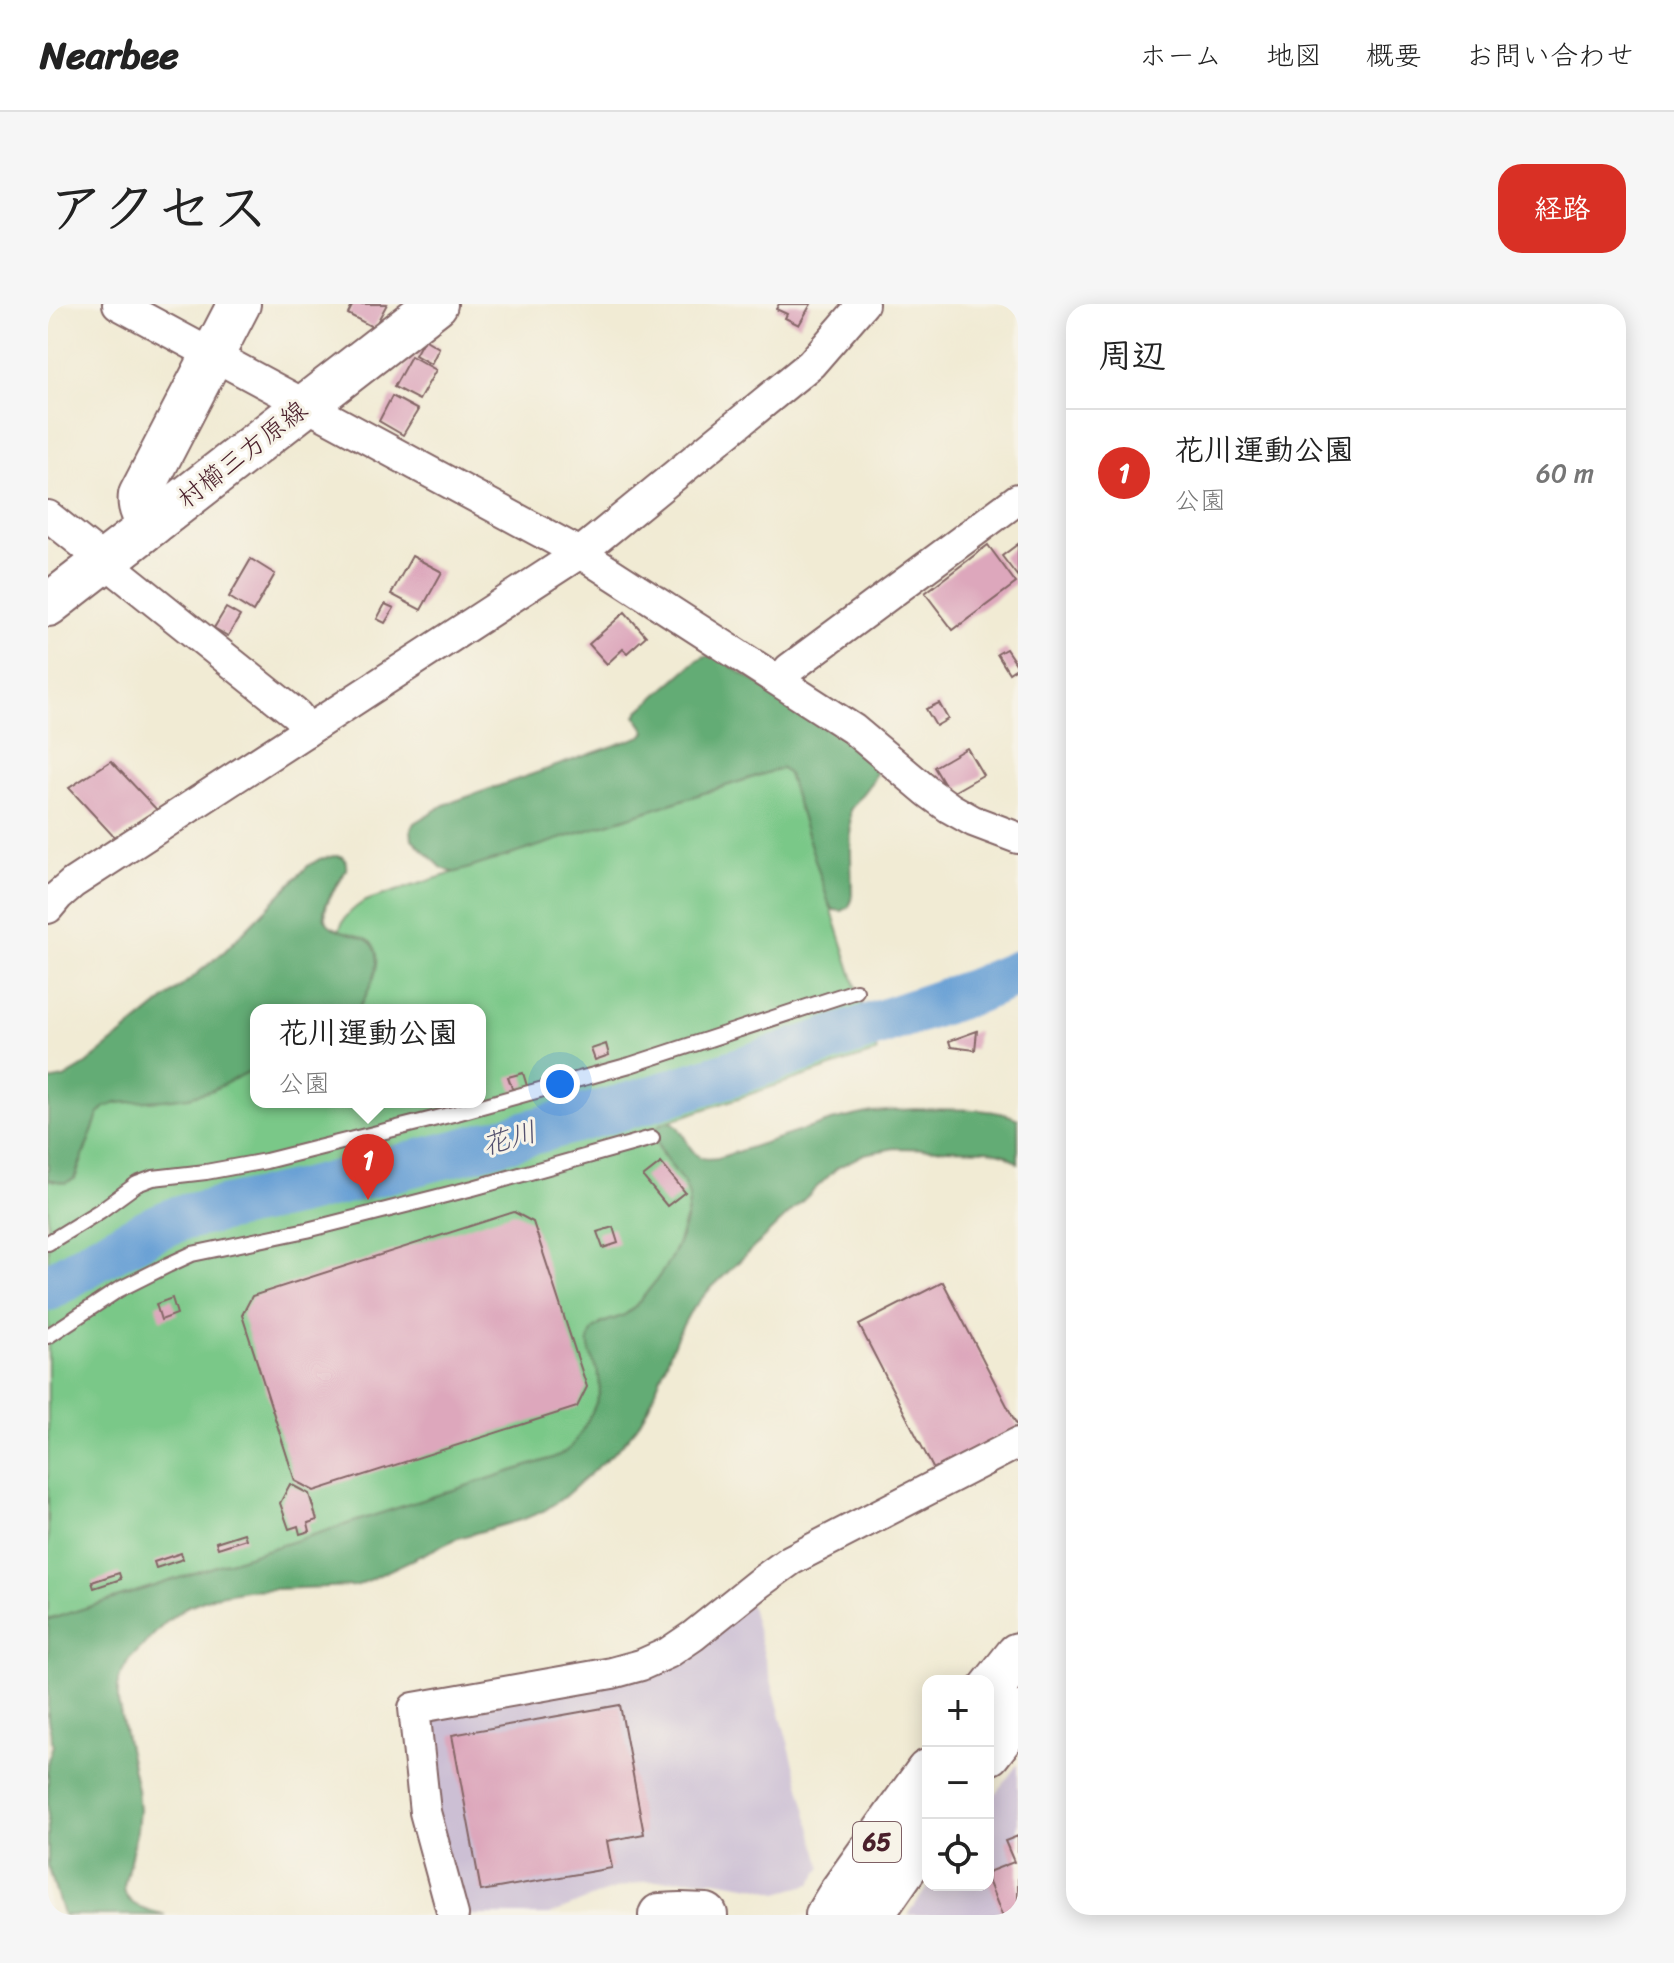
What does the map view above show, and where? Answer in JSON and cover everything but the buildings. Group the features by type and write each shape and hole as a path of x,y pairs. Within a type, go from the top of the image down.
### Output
{"main road":[{"path":"151,525 141,512 140,495 239,304"},
{"name":"村櫛三方原線","path":"48,605 436,304"},
{"path":"994,1685 1018,1655"},
{"path":"993,1747 1018,1714"},
{"name":"65","path":"828,1915 922,1780"},
{"name":"65","path":"871,1915 922,1842"},
{"path":"660,1915 706,1915"}],"street":[{"path":"118,304 580,553 853,729 950,808 973,821 1018,838"},
{"path":"48,908 73,883 580,553 811,364 863,304"},
{"path":"781,682 789,669 1018,499"},
{"path":"48,516 297,715 307,731"},
{"path":"453,1915 425,1812 414,1708 612,1673 641,1665 668,1653 693,1636 791,1560 1018,1443"}],"lane":[{"path":"486,1105 630,1065 856,991"},
{"path":"48,1243 137,1184 153,1178 266,1161 475,1108"},
{"path":"48,1336 118,1290 192,1254 307,1230 458,1192 652,1138"}],"shaded area":[{"path":"750,1603 822,1867 811,1884 778,1893 716,1880 643,1882 608,1891 549,1915 463,1915 434,1810 425,1722 430,1715 614,1682"},
{"path":"1018,1764 1018,1915 908,1915 925,1891 994,1891 994,1796"}],"green space":[{"path":"705,656 715,656 846,739 875,766 873,780 850,810 852,900 849,907 842,911 834,910 829,904 788,774 782,768 457,872 442,868 412,839 414,823 444,805 642,736 646,732 636,716 639,711"},
{"path":"782,768 788,774 877,1052 657,1127 659,1148 689,1192 687,1212 674,1252 653,1285 627,1313 600,1324 589,1346 600,1379 599,1396 583,1429 566,1451 553,1458 48,1620 48,1179 75,1179 98,1115 64,1078 81,1068 225,951 308,866 335,856 345,859 343,876 326,906 328,925 339,930 349,913 365,901"},
{"path":"341,857 346,864 346,870 326,904 324,914 328,923 335,929 365,939 373,945 377,955 373,980 361,1004 250,1004 250,1071 213,1090 189,1097 117,1103 105,1107 98,1115 74,1179 65,1183 48,1179 48,1081 64,1078 81,1068 225,951 308,866 320,859"},
{"path":"982,1110 1018,1119 1018,1163 1005,1154 988,1150 895,1148 864,1154 837,1168 708,1291 690,1312 637,1427 620,1447 564,1497 524,1519 458,1538 356,1586 246,1590 214,1596 186,1607 164,1624 129,1660 118,1680 118,1702 139,1810 125,1893 132,1903 165,1915 63,1915 48,1865 48,1760 53,1745 48,1719 48,1620 566,1452 599,1395 599,1377 589,1346 592,1331 600,1324 626,1314 637,1304 668,1262 684,1228 688,1194 685,1184 660,1150 657,1127 665,1122 677,1125 693,1151 700,1157 711,1159 831,1121 872,1112"}],"water":[{"path":"817,1022 828,1039 830,1059 775,1064 772,1055"},
{"path":"84,1249 96,1252 104,1265 104,1276 66,1284 60,1274"}],"waterway":[{"name":"花川","path":"48,1288 99,1257 180,1218 298,1193 641,1102 975,991 1018,973"}],"place":[{"name":"花川運動公園","path":"368,1200"}]}
